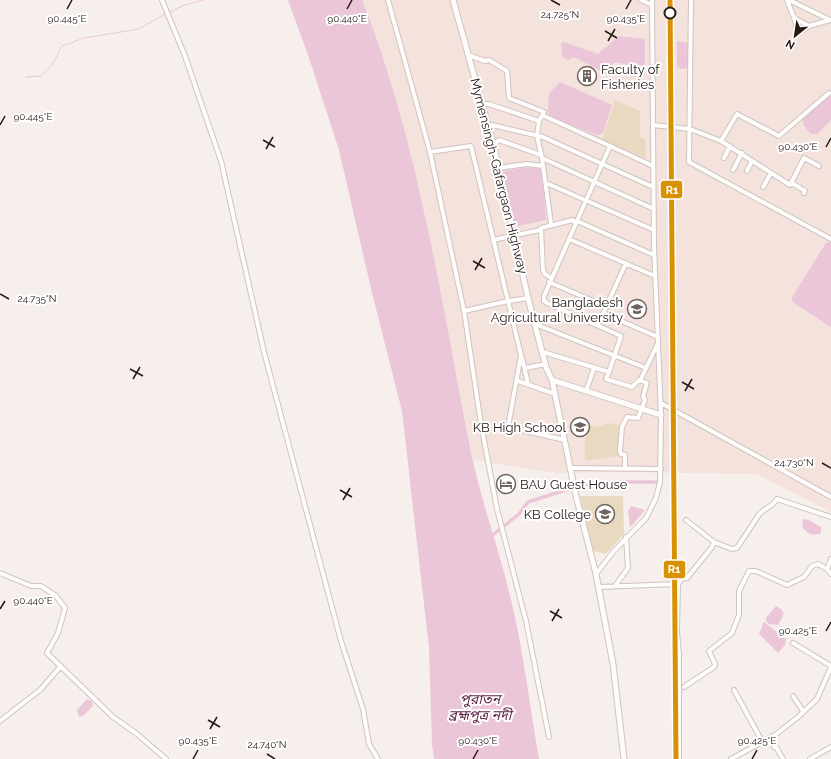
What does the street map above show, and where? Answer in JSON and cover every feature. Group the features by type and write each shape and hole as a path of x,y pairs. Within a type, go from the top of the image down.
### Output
{"main road":[{"name":"Mymensingh-Gafargaon Highway","path":"453,0 493,145 528,298 546,364 552,380 596,574 613,664 624,759"},
{"path":"552,380 661,416"}],"street":[{"path":"388,0 394,16 410,86 430,152 464,311 481,424 497,509 526,622 548,737"},
{"path":"641,0 652,6"},
{"path":"596,574 626,537 649,513 658,491 661,469 661,403 654,255 652,0"},
{"path":"691,0 689,162 830,236"},
{"path":"788,0 797,28 803,30 809,26 830,20"},
{"path":"788,0 830,20"},
{"path":"162,2 185,56 221,162 264,352 341,641 363,709 369,744 378,759"},
{"path":"794,18 809,26"},
{"path":"468,55 489,60 507,71 509,98 544,112 539,121 537,136 542,157 551,224"},
{"path":"721,141 737,114 779,136 829,93"},
{"path":"483,106 484,104 489,104 539,121"},
{"path":"542,115 653,166"},
{"path":"488,127 492,125 537,136 602,163 654,187"},
{"path":"653,125 690,129 721,141 790,185 792,183 806,191 804,193"},
{"path":"493,145 499,140 542,157 654,209"},
{"path":"430,152 432,153 471,146 528,384"},
{"path":"610,146 550,280 544,300 621,336 606,378 632,387 640,381 658,340"},
{"path":"721,151 725,156 730,146"},
{"path":"733,170 742,154"},
{"path":"792,183 804,158 818,166"},
{"path":"747,171 752,161"},
{"path":"498,168 528,164 543,166"},
{"path":"763,187 771,173"},
{"path":"546,183 654,230"},
{"path":"493,240 514,234 540,230 542,227 551,224 573,220 654,255"},
{"path":"540,230 543,270 550,280 606,306"},
{"path":"568,239 655,276"},
{"path":"598,325 626,264"},
{"path":"464,311 528,298"},
{"path":"604,313 658,340"},
{"path":"535,324 646,368"},
{"path":"543,352 609,372"},
{"path":"521,355 518,381 508,427 565,440"},
{"path":"525,368 546,364"},
{"path":"586,392 594,368"},
{"path":"518,381 555,394"},
{"path":"625,468 625,455 620,454 622,427 627,417 638,418 645,400 643,396 647,383 640,381"},
{"path":"661,403 831,497"},
{"path":"571,468 661,469"},
{"path":"686,520 714,542 735,549 742,543 760,513 773,504 777,499 831,517"},
{"path":"615,586 628,568 626,537"},
{"path":"679,759 679,654 677,632 678,584 682,579 689,576 712,547 714,542"},
{"path":"827,568 831,559"},
{"path":"684,687 714,667 715,664 709,651 732,633 739,615 739,591 749,571 756,571 786,585 804,577 812,566 818,564 827,568 831,574"},
{"path":"0,573 31,586 41,586 56,596 65,608 54,642 47,653 113,717 137,734 166,759"},
{"path":"598,587 678,584"},
{"path":"731,759 776,735 817,699 831,666 793,643"},
{"path":"0,721 40,690 61,666"},
{"path":"734,690 762,742"},
{"path":"793,696 803,711"},
{"path":"774,747 776,747 783,759"},
{"path":"810,759 831,747"}],"shaded area":[{"name":"Bangladesh Agricultural University","path":"362,0 831,0 831,512 756,474 616,472 556,473 473,460 424,210 394,97"},
{"path":"615,100 640,111 640,137 645,139 646,158 602,140"},
{"path":"607,423 616,424 622,428 619,436 618,456 585,461 587,425 599,427"},
{"path":"580,496 623,496 624,534 606,554 593,551"}],"water":[{"name":"পুরাতন ব্রহ্মপুত্র নদী","path":"288,0 362,0 382,54 399,110 427,226 472,457 512,604 539,759 434,759 432,745 429,648 402,411 373,297 339,150 308,55"},
{"path":"619,36 645,39 645,68 614,62 608,74 573,57 569,60 562,57 561,43 564,42 598,54"},
{"path":"677,42 688,43 688,67 685,69 681,69 677,66"},
{"path":"560,82 612,105 603,133 597,135 550,117 548,111 549,93"},
{"path":"829,95 831,96 831,120 817,134 811,134 804,126 802,119"},
{"path":"539,166 542,167 546,220 518,226 514,219 503,171"},
{"path":"831,242 831,327 794,303 791,299 826,243"},
{"path":"631,506 645,510 630,528 628,511"},
{"path":"803,519 809,520 821,527 821,533 808,533 802,526"},
{"path":"776,606 781,609 784,614 778,625 769,624 766,621 766,618"},
{"path":"764,622 786,639 785,645 778,653 759,634"},
{"path":"87,699 92,701 93,706 83,716 79,717 77,710"}],"waterway":[{"path":"168,13 182,6 203,0"},
{"path":"26,77 41,76 52,65 62,46 84,38 139,29 165,14"},
{"path":"576,487 609,482 657,482"},
{"path":"504,526 519,514 528,502 572,488"},
{"path":"490,537 500,529"}],"transit line":[{"name":"R1","path":"670,0 676,759"}],"place":[{"name":"Faculty of Fisheries","path":"587,76"},
{"name":"Bangladesh Agricultural University","path":"637,309"},
{"name":"KB High School","path":"580,427"},
{"name":"BAU Guest House","path":"506,484"},
{"name":"KB College","path":"605,514"}]}
